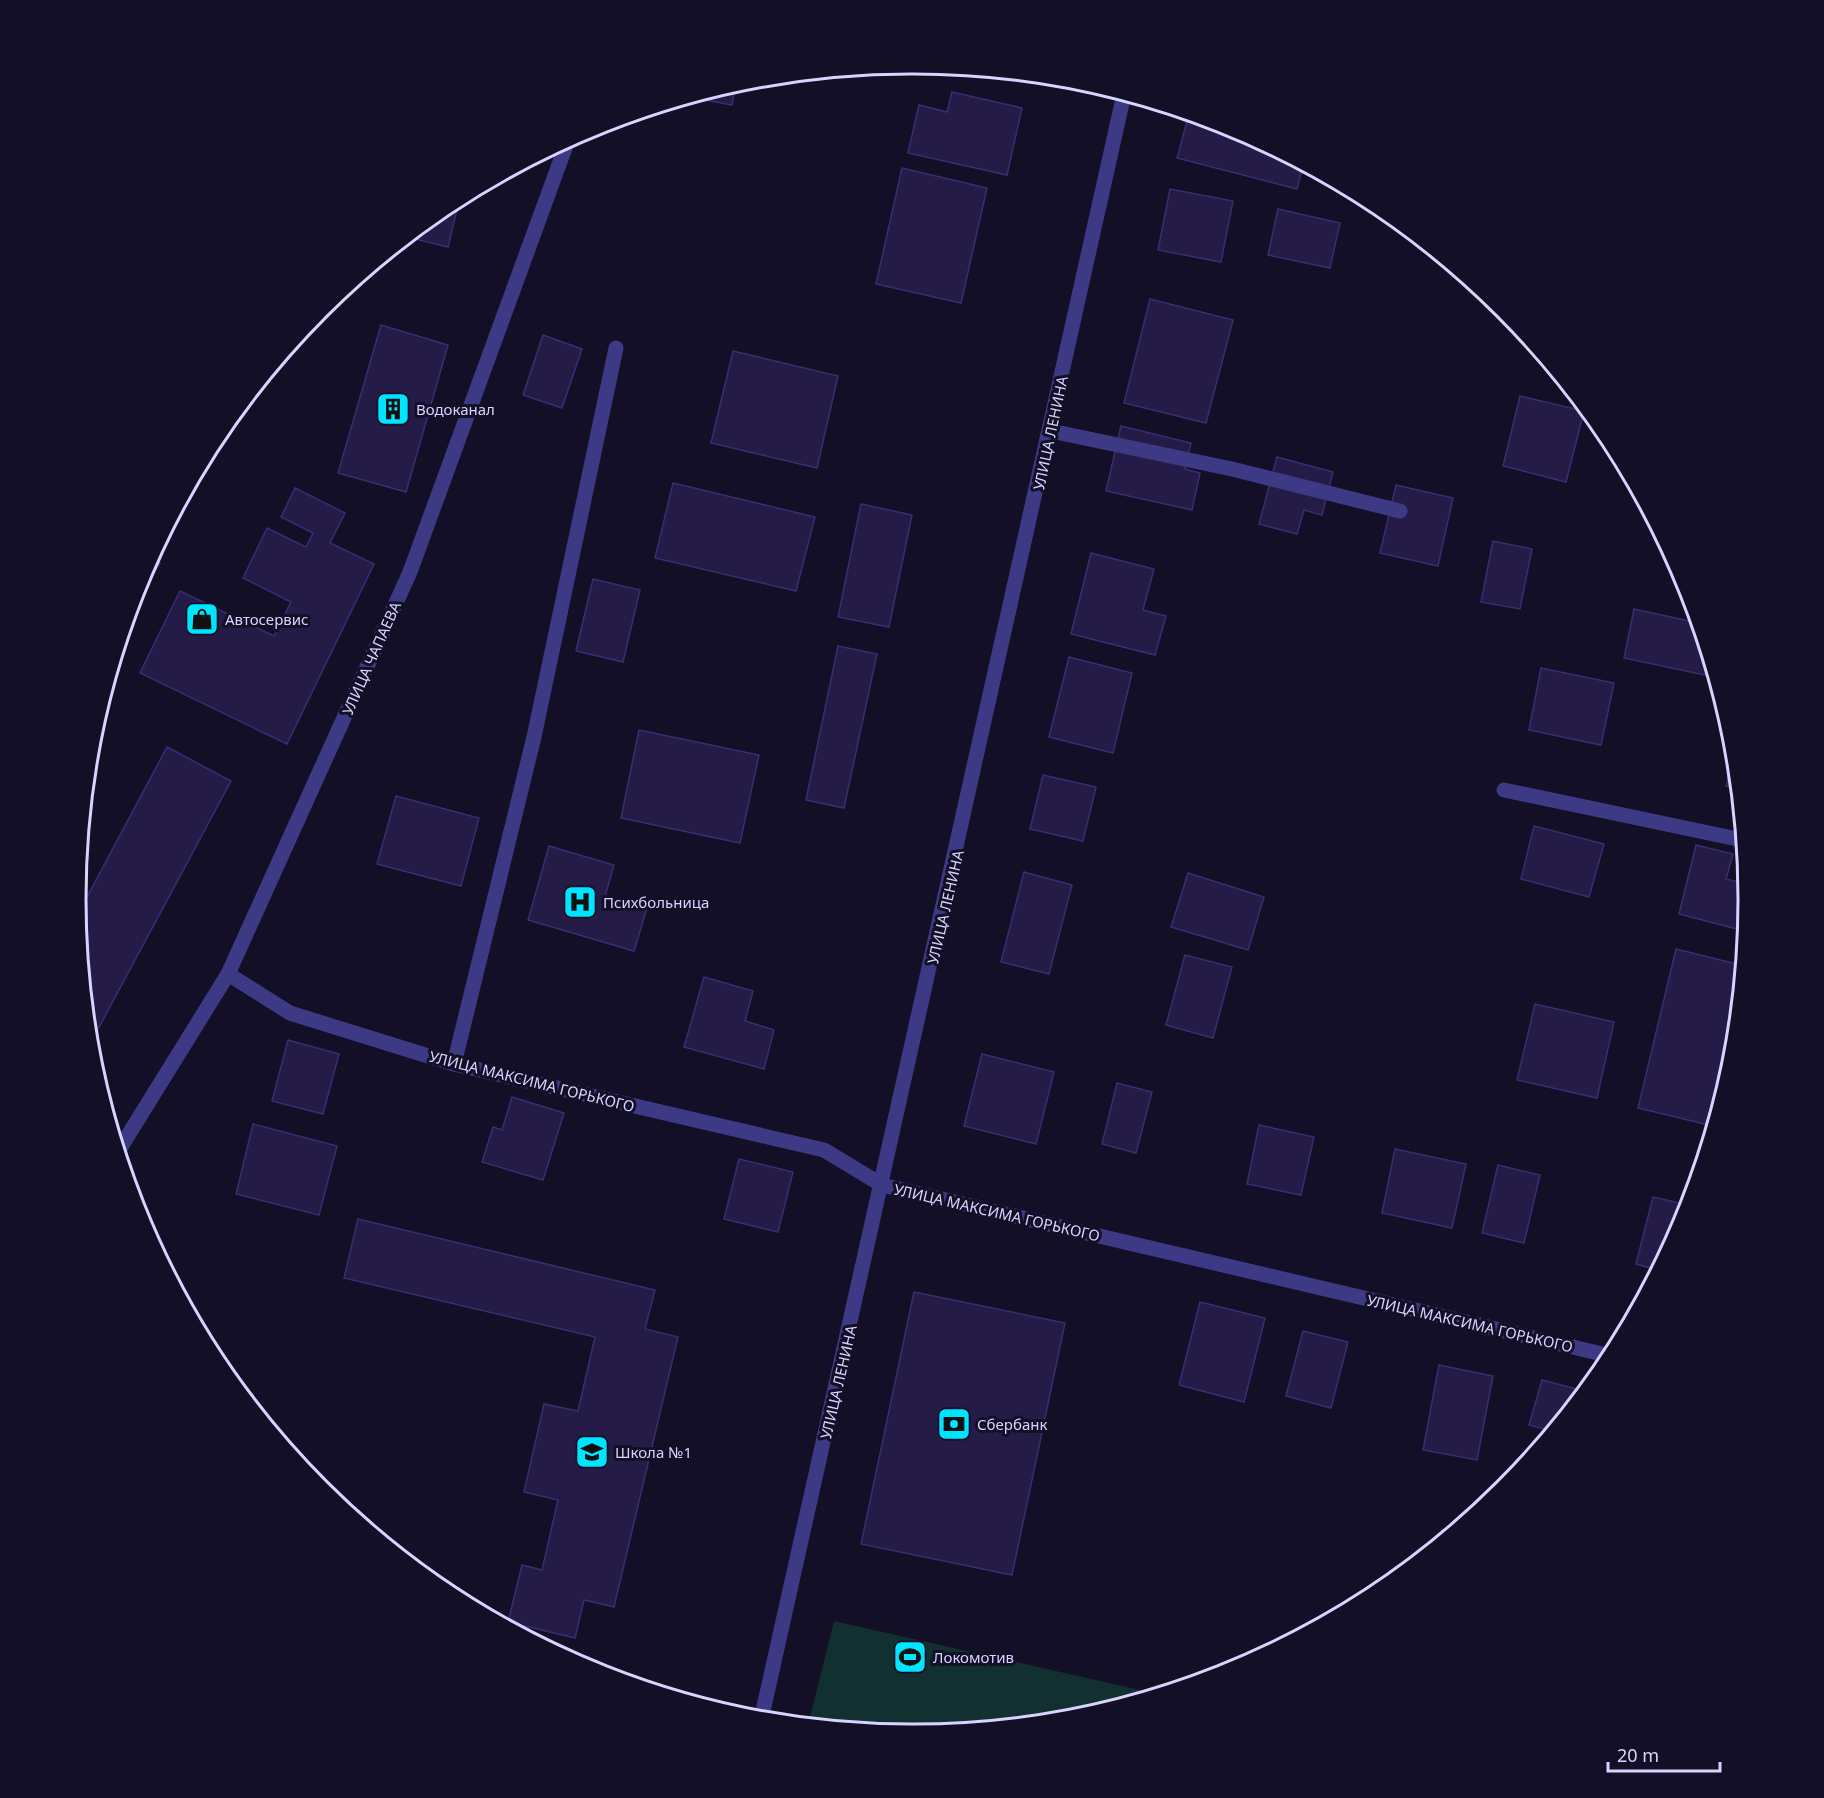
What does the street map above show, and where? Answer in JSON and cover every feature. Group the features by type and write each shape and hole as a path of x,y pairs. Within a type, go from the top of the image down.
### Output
{"street":[{"name":"УЛИЦА ЛЕНИНА","path":"763,1711 1051,431 1122,101"},
{"name":"УЛИЦА ЧАПАЕВА","path":"124,1142 228,974 410,572 564,151"},
{"path":"454,1064 534,737 616,348"},
{"path":"1051,431 1232,469 1400,511"},
{"path":"1504,790 1735,839"},
{"name":"УЛИЦА МАКСИМА ГОРЬКОГО","path":"228,974 290,1013 454,1064 824,1150 882,1185 1601,1354"}],"green space":[{"name":"Локомотив","path":"834,1621 1144,1691 1073,1709 966,1723 858,1723 810,1718"}],"building":[{"path":"952,92 1022,108 1007,175 908,153 919,105 947,112"},
{"path":"734,93 732,105 706,100"},
{"path":"1187,121 1228,136 1301,172 1297,189 1177,158"},
{"path":"902,168 987,188 961,303 876,284"},
{"path":"1170,189 1233,201 1221,262 1158,250"},
{"path":"1278,209 1340,223 1330,268 1268,255"},
{"path":"457,211 448,247 416,239"},
{"path":"1150,299 1233,320 1206,423 1124,403"},
{"name":"Водоканал","path":"381,325 448,345 406,492 338,473"},
{"path":"543,335 582,349 562,408 523,395"},
{"path":"733,351 838,376 817,468 711,443"},
{"path":"1520,396 1576,409 1582,418 1566,482 1503,466"},
{"path":"1121,426 1191,443 1185,469 1200,473 1192,510 1106,491"},
{"path":"1277,457 1333,472 1322,515 1304,510 1297,534 1259,524"},
{"path":"673,483 815,517 796,591 655,558"},
{"path":"1396,485 1453,498 1438,566 1380,553"},
{"name":"Автосервис","path":"295,488 345,513 330,543 374,564 287,744 140,673 180,591 274,636 291,602 243,578 267,528 306,547 313,533 281,517"},
{"path":"861,504 912,515 889,627 838,617"},
{"path":"1493,541 1532,549 1520,609 1481,602"},
{"path":"1091,553 1154,569 1143,610 1166,616 1155,655 1071,634"},
{"path":"593,579 640,590 623,662 576,651"},
{"path":"1634,609 1689,621 1706,675 1624,658"},
{"path":"838,646 877,654 844,808 806,800"},
{"path":"1069,657 1132,673 1113,753 1049,737"},
{"path":"1541,668 1614,683 1601,745 1529,730"},
{"path":"639,730 759,755 740,843 621,818"},
{"path":"167,747 231,781 97,1030 88,953 86,899"},
{"path":"1043,775 1096,787 1083,841 1030,829"},
{"path":"396,796 479,818 461,886 377,864"},
{"path":"1534,826 1604,844 1589,897 1521,879"},
{"path":"1696,845 1733,854 1726,879 1737,882 1737,929 1679,914"},
{"name":"Психбольница","path":"549,846 614,865 605,896 647,908 634,951 528,920"},
{"path":"1024,872 1072,885 1049,974 1001,962"},
{"path":"1188,873 1264,897 1248,950 1171,927"},
{"path":"1676,949 1735,963 1722,1060 1706,1124 1638,1108"},
{"path":"1185,955 1232,967 1213,1038 1166,1025"},
{"path":"704,977 753,991 745,1021 774,1030 764,1069 684,1047"},
{"path":"1535,1004 1614,1022 1597,1098 1517,1080"},
{"path":"288,1040 339,1054 323,1114 272,1101"},
{"path":"982,1054 1054,1072 1036,1144 964,1126"},
{"path":"1117,1083 1152,1092 1136,1153 1102,1144"},
{"path":"512,1097 564,1113 543,1180 482,1162 493,1127 502,1130"},
{"path":"253,1124 337,1146 319,1215 236,1194"},
{"path":"1259,1125 1314,1137 1301,1195 1247,1184"},
{"path":"1395,1149 1466,1164 1452,1228 1382,1213"},
{"path":"739,1159 793,1172 778,1232 724,1219"},
{"path":"1498,1165 1540,1175 1524,1243 1482,1233"},
{"path":"1653,1197 1679,1203 1650,1268 1636,1264"},
{"name":"Школа №1","path":"358,1219 655,1290 645,1329 678,1337 614,1607 584,1600 575,1638 520,1625 509,1619 522,1565 542,1570 558,1500 524,1492 544,1404 578,1411 595,1337 344,1278"},
{"path":"914,1292 1065,1323 1012,1575 861,1544"},
{"path":"1200,1302 1265,1318 1244,1402 1179,1385"},
{"path":"1303,1331 1348,1342 1331,1408 1286,1396"},
{"path":"1439,1365 1493,1376 1477,1460 1423,1450"},
{"path":"1542,1380 1576,1389 1544,1429 1529,1425"}],"place":[{"name":"Водоканал","path":"393,409"},
{"name":"Автосервис","path":"202,619"},
{"name":"Психбольница","path":"580,902"},
{"name":"Сбербанк","path":"954,1424"},
{"name":"Школа №1","path":"592,1452"},
{"name":"Локомотив","path":"910,1657"}]}
